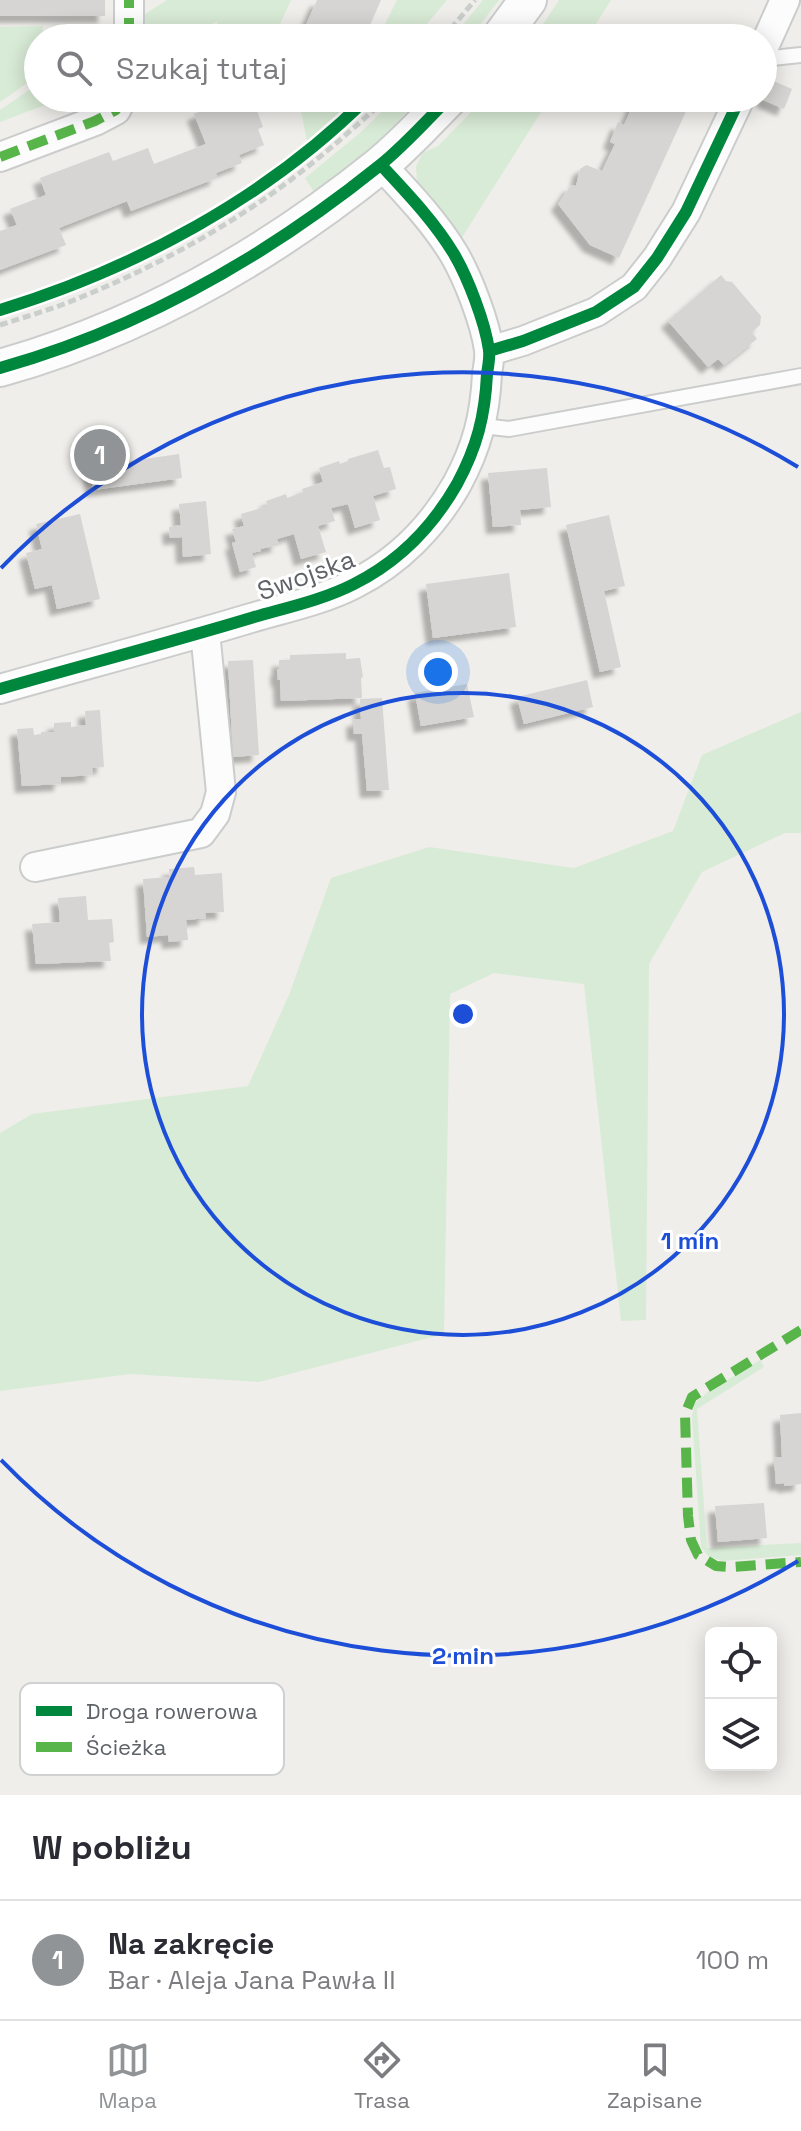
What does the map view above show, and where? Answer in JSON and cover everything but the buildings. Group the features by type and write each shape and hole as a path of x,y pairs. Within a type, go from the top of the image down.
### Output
{"street":[{"path":"129,0 129,24"},
{"path":"510,24 528,0"},
{"path":"774,24 785,0"},
{"path":"0,157 112,112"},
{"path":"0,368 79,343 177,298 260,252 381,165 435,112"},
{"path":"489,351 596,312 634,287 686,212 733,112"},
{"name":"Swojska","path":"0,689 205,632 352,585 402,553 447,502 470,460 482,426 489,351 465,276 453,253 423,211 381,165"},
{"path":"35,867 201,833 215,814 221,792 205,632"}],"lane":[{"path":"777,58 801,55"},
{"path":"482,426 509,429 801,376"}],"path":[{"path":"455,24 475,0"},
{"path":"313,146 351,112"},
{"path":"0,325 64,304 146,267 202,237 298,174 372,112"}],"green space":[{"path":"167,0 291,0 280,24 146,24 142,16"},
{"path":"397,0 447,0 427,24 385,24"},
{"path":"483,0 499,0 481,24 463,24"},
{"path":"559,0 611,0 596,24 543,24"},
{"path":"24,26 24,85 0,102 0,27"},
{"path":"24,94 24,112 26,112 0,122 0,110"},
{"path":"301,112 339,112 307,141"},
{"path":"382,112 406,112 375,146 314,192 305,178"},
{"path":"471,112 541,112 461,239 420,189 417,181 416,166 423,153 438,146"},
{"path":"801,712 801,833 785,833 702,872 649,964 646,1320 621,1321 584,984 494,973 450,994 444,1334 259,1382 130,1374 0,1391 0,1133 32,1114 248,1086 289,995 331,878 429,847 574,868 673,831 702,755"},
{"path":"760,1360 764,1367 697,1409 707,1548 801,1543 801,1555 723,1561 709,1557 701,1547 692,1416 695,1403 709,1391"}],"marked path":[{"path":"129,0 129,24"},
{"path":"0,157 112,112"},
{"path":"801,1330 692,1397 685,1414 688,1516 691,1540 698,1555 716,1566 801,1562"}],"cycle path":[{"path":"0,310 100,274 196,226 286,168 352,112"},
{"path":"0,368 102,333 200,286 247,259 379,166 435,112"},
{"path":"489,351 596,312 634,287 686,212 733,112"},
{"path":"0,689 330,595 370,575 400,554 437,514 457,484 475,444 484,404 489,350 475,300 454,254 429,219 381,165"}],"place":[{"name":"Na zakręcie","path":"100,455"}]}
